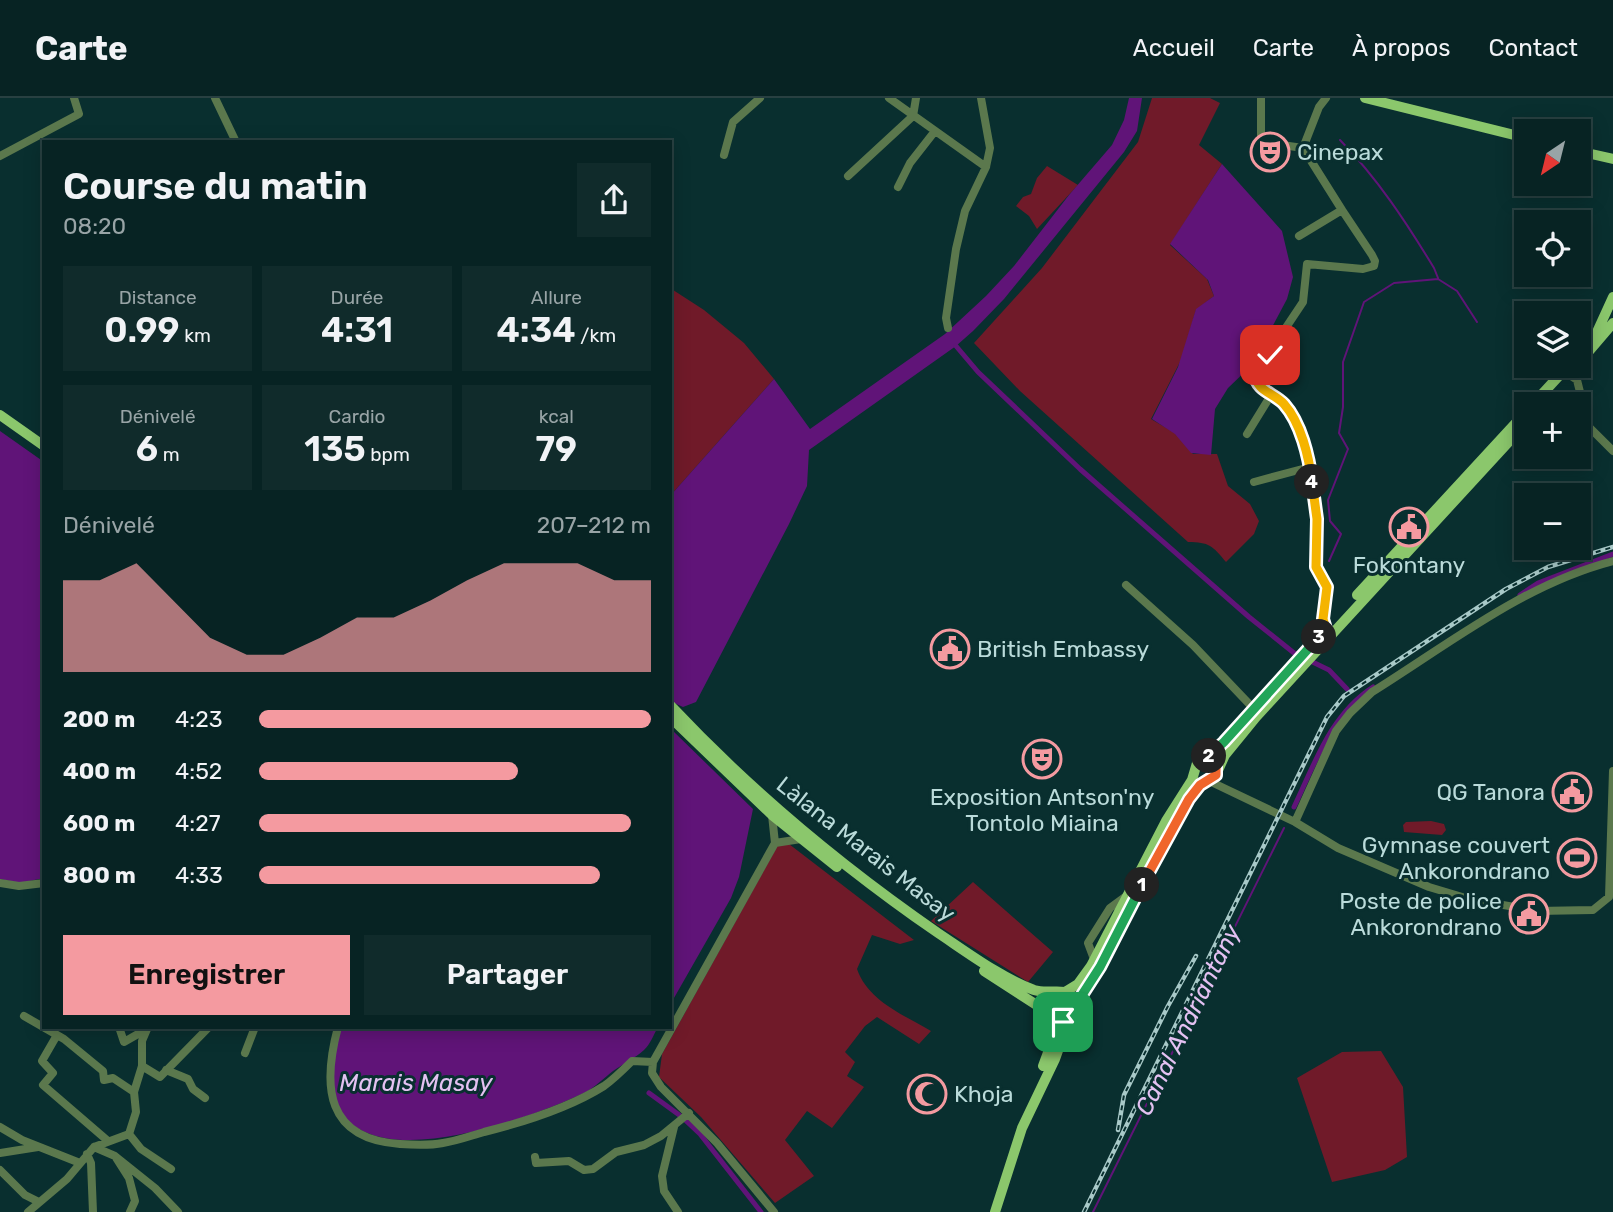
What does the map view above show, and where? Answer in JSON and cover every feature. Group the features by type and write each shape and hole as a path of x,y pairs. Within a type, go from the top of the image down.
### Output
{"main road":[{"path":"1365,98 1514,135"},
{"path":"1591,154 1613,159"},
{"path":"1591,340 1612,303"},
{"path":"1591,347 1613,323"},
{"path":"1546,392 1560,378"},
{"path":"1552,392 1563,378"},
{"path":"0,415 42,445"},
{"path":"0,424 42,453"},
{"path":"1078,1004 1189,799 1207,780 1215,777 1240,735 1326,629 1514,425"},
{"path":"988,1212 1009,1143 1054,1039 1049,1001 1078,984 1094,959 1161,829 1192,780 1198,761 1219,748 1514,436"},
{"name":"Làlana Marais Masay","path":"672,707 762,795 858,876 991,967 1033,990 1062,992"},
{"name":"Làlana Marais Masay","path":"672,719 772,815 801,839 921,930 1050,1014"},
{"path":"1207,757 1213,760 1218,769"},
{"path":"1195,771 1198,777 1207,780"},
{"path":"995,1212 1022,1128 1055,1059 1065,1031 1078,1011 1073,995 1062,992"},
{"path":"1050,1014 1063,1022 1072,1019"}],"street":[{"path":"0,156 79,114 74,98"},
{"path":"215,98 235,140"},
{"path":"724,155 733,122 761,98"},
{"path":"889,98 986,167"},
{"path":"848,176 913,116 916,98"},
{"path":"948,328 946,318 956,248 965,211 986,167 990,148 981,98"},
{"path":"1261,98 1261,142 1303,148 1375,261 1374,266 1363,269 1307,264 1303,302 1255,374 1258,386 1283,403 1295,420 1310,467 1317,519 1316,567 1327,587 1323,619 1326,629"},
{"path":"1303,148 1326,98"},
{"path":"898,187 910,163 935,131"},
{"path":"1299,236 1342,210"},
{"path":"1574,378 1577,380 1585,412 1585,423 1613,451"},
{"path":"1247,434 1271,395"},
{"path":"1254,481 1310,467"},
{"path":"1295,822 1336,731 1372,692 1529,593 1592,566 1613,561"},
{"path":"1126,585 1194,645 1254,709"},
{"path":"1218,769 1224,785 1232,793"},
{"path":"1207,780 1295,822 1338,848 1429,887 1487,904 1537,911 1593,910 1609,897 1613,771"},
{"path":"672,1028 775,843 772,815"},
{"path":"775,843 801,839"},
{"path":"0,883 19,886 42,883"},
{"path":"24,1016 42,1026"},
{"path":"47,1029 103,1071 104,1080 113,1078 134,1092"},
{"path":"120,1029 124,1042 140,1034 142,1066 134,1092 136,1112 129,1134"},
{"path":"142,1066 160,1077 207,1029"},
{"path":"245,1054 254,1029"},
{"path":"338,1029 330,1069 331,1095 341,1118 358,1135 378,1142 425,1145 442,1143 513,1125 585,1097 606,1084 632,1062 653,1062"},
{"path":"671,1029 653,1062 652,1073 661,1087 774,1212"},
{"path":"57,1035 42,1060 53,1073 43,1085 108,1141"},
{"path":"166,1070 188,1080 193,1089 205,1098"},
{"path":"535,1157 536,1163 569,1161 588,1170 593,1169 616,1152 644,1145 676,1125 687,1114"},
{"path":"676,1125 662,1175 664,1191 678,1212"},
{"path":"0,1127 38,1147 80,1163"},
{"path":"28,1212 66,1180 94,1147 129,1134"},
{"path":"129,1134 141,1149 172,1170"},
{"path":"0,1153 38,1147"},
{"path":"94,1147 115,1156 155,1188 178,1212"},
{"path":"87,1154 91,1163 93,1212"},
{"path":"115,1156 129,1178 135,1201 130,1212"},
{"path":"0,1170 25,1195 39,1202"}],"shaded area":[{"path":"1152,98 1210,98 1220,103 1199,145 1222,164 1170,245 1207,279 1214,296 1196,310 1181,360 1151,419 1175,433 1193,454 1217,454 1228,486 1250,504 1259,521 1254,534 1226,562 1210,546 1188,542 1020,391 974,343 1042,268 1138,142"},
{"path":"1047,166 1078,185 1037,229 1029,216 1016,206 1023,197 1031,194 1037,178"},
{"path":"672,289 704,310 744,343 774,379 672,494"},
{"path":"1431,821 1444,824 1446,830 1442,835 1404,832 1403,825 1406,822"},
{"path":"789,844 914,940 900,944 872,935 857,969 869,990 878,998 931,1031 919,1044 877,1017 865,1026 845,1052 855,1062 847,1076 864,1087 832,1128 807,1111 785,1140 814,1176 775,1203 701,1117 659,1077 662,1054 778,845"},
{"path":"973,882 1053,952 1028,982 931,921"},
{"path":"1381,1051 1403,1087 1407,1157 1385,1170 1332,1182 1297,1078 1342,1052"}],"water":[{"path":"1129,98 1142,98 1137,131 1124,152 1004,299 956,346 809,450 807,486 696,702 683,707 672,702 672,494 774,379 810,429 945,334 1014,266 1112,145 1124,120"},
{"path":"1222,164 1282,231 1293,277 1287,299 1252,365 1228,388 1215,409 1211,455 1191,453 1175,434 1152,419 1178,367 1196,309 1214,296 1208,280 1170,244"},
{"path":"0,431 42,461 42,878 20,883 0,879"},
{"path":"672,730 753,809 739,877 731,898 672,1001"},
{"name":"Marais Masay","path":"340,1029 657,1029 644,1050 584,1093 524,1117 445,1137 406,1140 372,1135 346,1119 332,1090 333,1058"}],"waterway":[{"path":"1340,140 1391,201 1438,278"},
{"path":"1329,561 1341,534 1330,521 1328,500 1348,449 1339,433 1343,407 1343,362 1364,302 1394,283 1438,279 1457,291 1477,322"},
{"path":"956,346 978,372 1080,469 1249,617 1294,653 1329,670 1347,689"},
{"name":"Canal Andriantany","path":"1520,595 1538,583 1613,554"},
{"name":"Canal Andriantany","path":"1294,807 1335,725 1358,698 1373,687"},
{"name":"Canal Andriantany","path":"1093,1212 1284,828"},
{"path":"649,1093 700,1134 761,1212"}],"railway":[{"path":"1084,1212 1327,717 1344,696 1506,589 1548,567 1613,547"},
{"path":"1118,1130 1124,1095 1196,956"}],"place":[{"name":"Cinepax","path":"1270,152"},
{"name":"Fokontany","path":"1409,527"},
{"name":"British Embassy","path":"950,649"},
{"name":"Exposition Antson'ny Tontolo Miaina","path":"1042,759"},
{"name":"QG Tanora","path":"1572,792"},
{"name":"Gymnase couvert Ankorondrano","path":"1577,858"},
{"name":"Poste de police Ankorondrano","path":"1529,914"},
{"name":"Khoja","path":"927,1094"}],"route":[{"path":"1063,1022 1077,1014 1082,995 1100,967 1156,856 1189,799 1200,785 1216,775 1216,763 1207,757 1224,742 1326,629 1323,619 1327,587 1316,567 1317,519 1310,467 1295,420 1283,403 1258,386 1255,379 1255,374 1270,355"}]}
